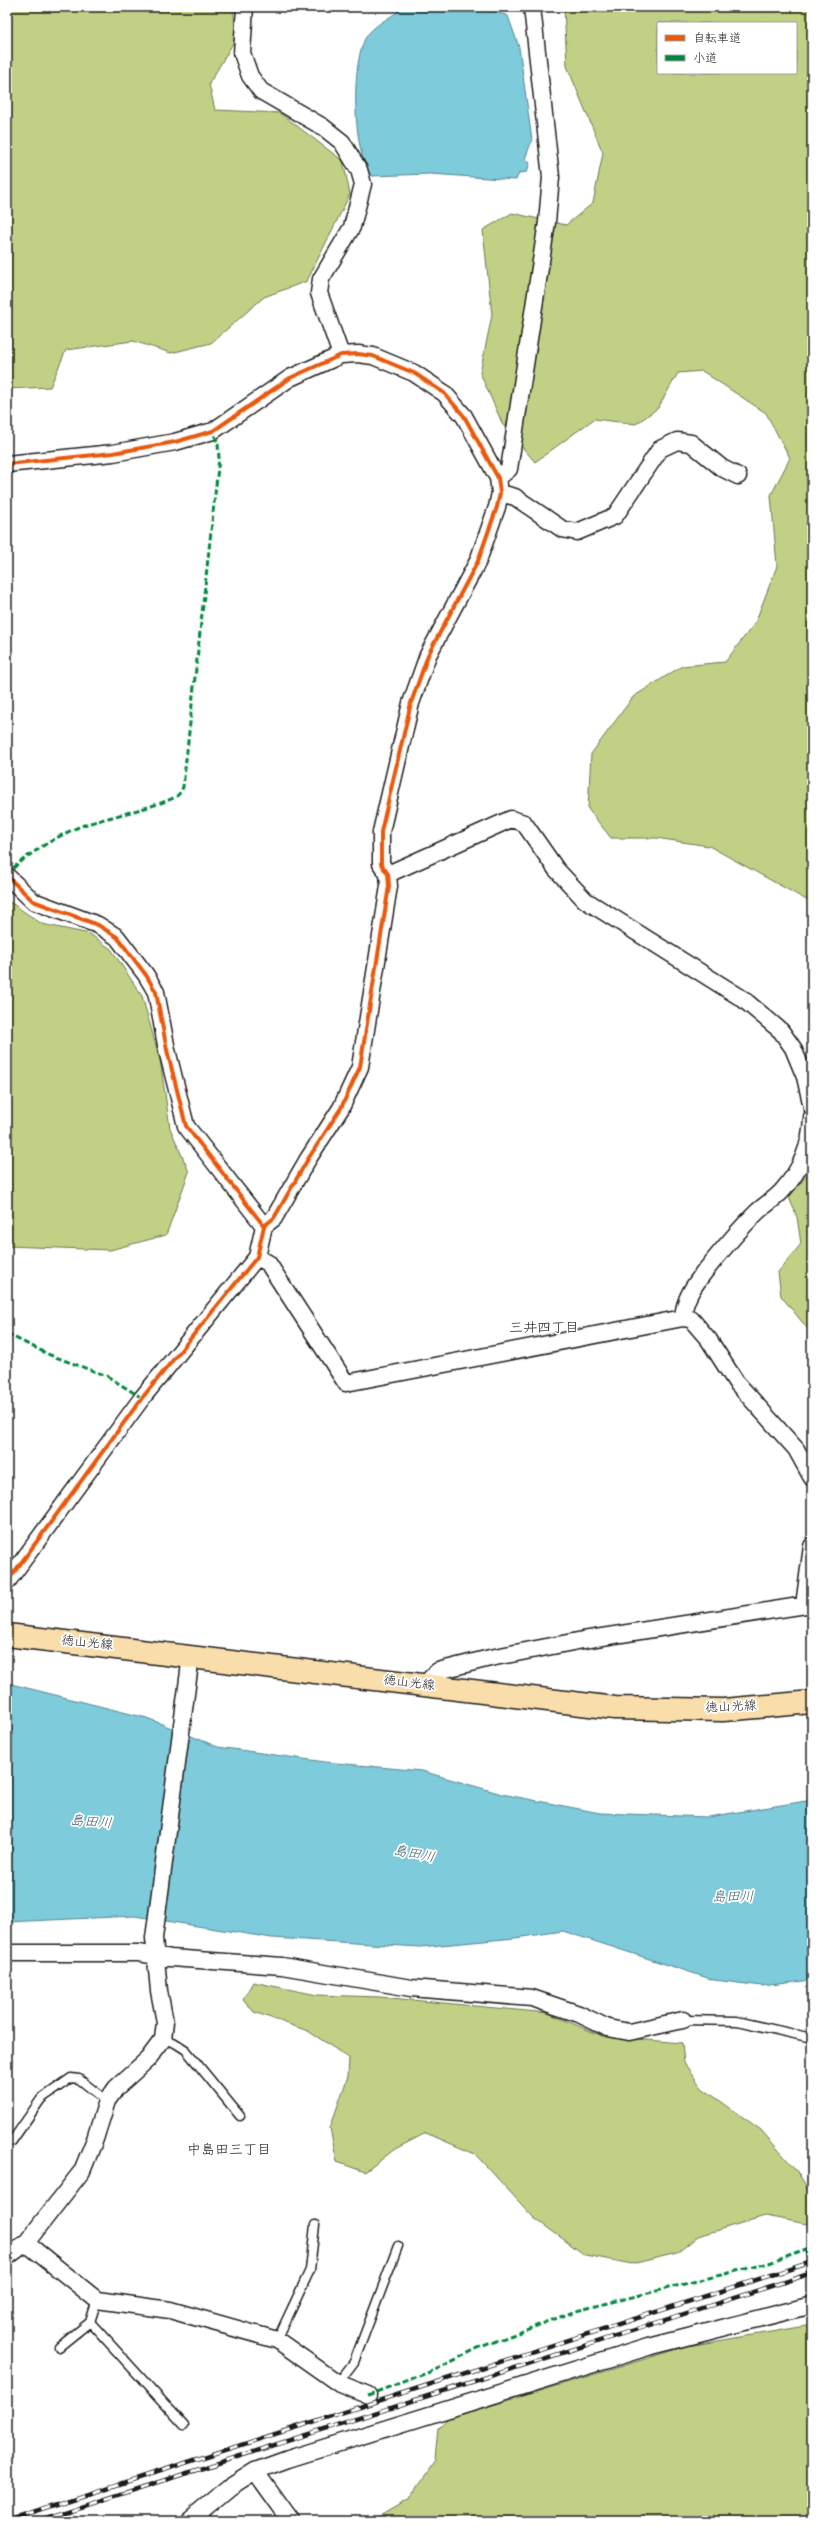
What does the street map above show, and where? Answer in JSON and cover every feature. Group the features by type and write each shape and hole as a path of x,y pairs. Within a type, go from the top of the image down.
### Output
{"main road":[{"name":"徳山光線","path":"7,1635 615,1708 723,1710 812,1702"}],"street":[{"path":"245,7 242,53 250,76 261,91 323,127 342,142 359,170 364,184 352,227 321,279 319,293 341,355"},
{"path":"7,1582 142,1398 258,1257 264,1226 274,1218 308,1159 341,1108 360,1067 389,886 388,874 381,864 381,832 410,703 428,655 478,561 498,507 499,486 509,469 546,222 551,177 532,7"},
{"path":"7,464 113,453 175,442 213,430 290,378 341,355 358,354 373,356 414,373 444,393 464,416 499,486 562,529 577,532 615,516 660,448 678,441 691,443 722,468 738,476"},
{"path":"388,874 511,819 524,823 556,869 585,900 738,995 781,1031 793,1048 805,1077 812,1107"},
{"path":"7,876 32,901 98,925 117,937 146,975 156,992 167,1050 186,1126 264,1226"},
{"path":"683,1318 684,1305 698,1280 738,1232 757,1212 781,1192 802,1162 811,1138 812,1117"},
{"path":"258,1257 268,1263 346,1383 683,1318 691,1320 709,1340 736,1382 796,1449 812,1478"},
{"path":"423,1686 438,1671 490,1658 583,1640 808,1605 812,1546"},
{"path":"7,2257 26,2243 82,2171 107,2101 116,2088 148,2059 163,2039 166,2022 154,1956 154,1938 191,1656"},
{"path":"7,1953 138,1953 154,1956 282,1966 411,1988 532,1998 579,2014 608,2028 629,2032 683,2020"},
{"path":"26,2243 97,2300 170,2310 277,2340 338,2383 368,2395"},
{"path":"189,2521 230,2487 255,2471 288,2459 648,2347 812,2305"},
{"path":"255,2471 291,2521"}],"lane":[{"path":"683,2020 737,2021 812,2038"},
{"path":"163,2039 175,2043 186,2050 240,2116"},
{"path":"12,2141 41,2099 71,2078 79,2079 107,2101"},
{"path":"277,2340 310,2270 315,2225"},
{"path":"338,2383 354,2362 398,2246"},
{"path":"59,2347 90,2322 97,2300"},
{"path":"90,2322 184,2425"}],"green space":[{"path":"7,7 233,7 236,38 209,84 215,110 280,113 343,161 350,194 307,281 264,297 211,343 171,353 133,341 66,350 50,387 7,389"},
{"path":"564,7 812,7 812,903 709,846 656,838 611,838 588,809 591,754 633,697 682,666 725,662 755,623 777,566 771,495 790,458 766,413 702,371 678,373 658,408 636,424 594,419 535,462 503,425 480,373 492,315 483,230 512,213 566,225 593,203 603,153 567,66"},
{"path":"7,900 42,924 90,934 111,949 142,996 160,1060 170,1128 189,1172 166,1235 110,1250 7,1246"},
{"path":"812,1169 812,1334 781,1296 778,1272 801,1244 797,1217 789,1197"},
{"path":"253,1982 317,1995 380,1997 548,2013 602,2036 682,2043 684,2063 702,2088 761,2130 796,2170 812,2197 812,2225 765,2216 698,2236 677,2253 632,2264 585,2255 534,2218 475,2154 426,2133 395,2149 365,2172 337,2162 330,2128 348,2076 349,2058 308,2031 254,2012 243,1999"},
{"path":"812,2325 812,2521 371,2521 409,2499 435,2461 438,2428 447,2419 688,2346"}],"water":[{"path":"405,7 483,7 508,16 519,47 532,140 525,159 530,163 527,172 519,173 516,180 430,174 372,176 365,165 360,148 357,128 356,83 358,63 362,46 371,30"},
{"name":"島田川","path":"7,1683 147,1718 218,1747 325,1762 422,1771 502,1794 600,1813 708,1817 812,1800 812,1980 762,1986 714,1980 563,1931 515,1938 420,1947 272,1938 135,1916 7,1922"}],"railway":[{"path":"7,2520 812,2262"},
{"path":"37,2521 812,2273"}],"marked path":[{"path":"7,875 22,860 67,832 87,824 136,811 172,799 178,795 183,787 219,458 218,444 213,431"},
{"path":"7,1334 50,1355 107,1376 142,1398"},
{"path":"368,2395 435,2370 478,2348 576,2311 769,2263 812,2248"},
{"path":"807,2251 812,2269"}],"cycle path":[{"path":"7,464 113,453 175,442 213,431 290,378 341,355 358,354 373,356 414,373 444,393 464,416 498,478 500,493 497,507 478,561 428,655 411,703 381,832 381,864 388,874 389,886 360,1067 341,1108 308,1159 274,1218 264,1226"},
{"path":"7,876 33,901 98,925 117,937 146,975 156,992 167,1050 186,1126 264,1226 257,1257 142,1398 7,1582"}],"district":[{"name":"三井四丁目","path":"544,1329"},
{"name":"中島田三丁目","path":"229,2151"}]}
